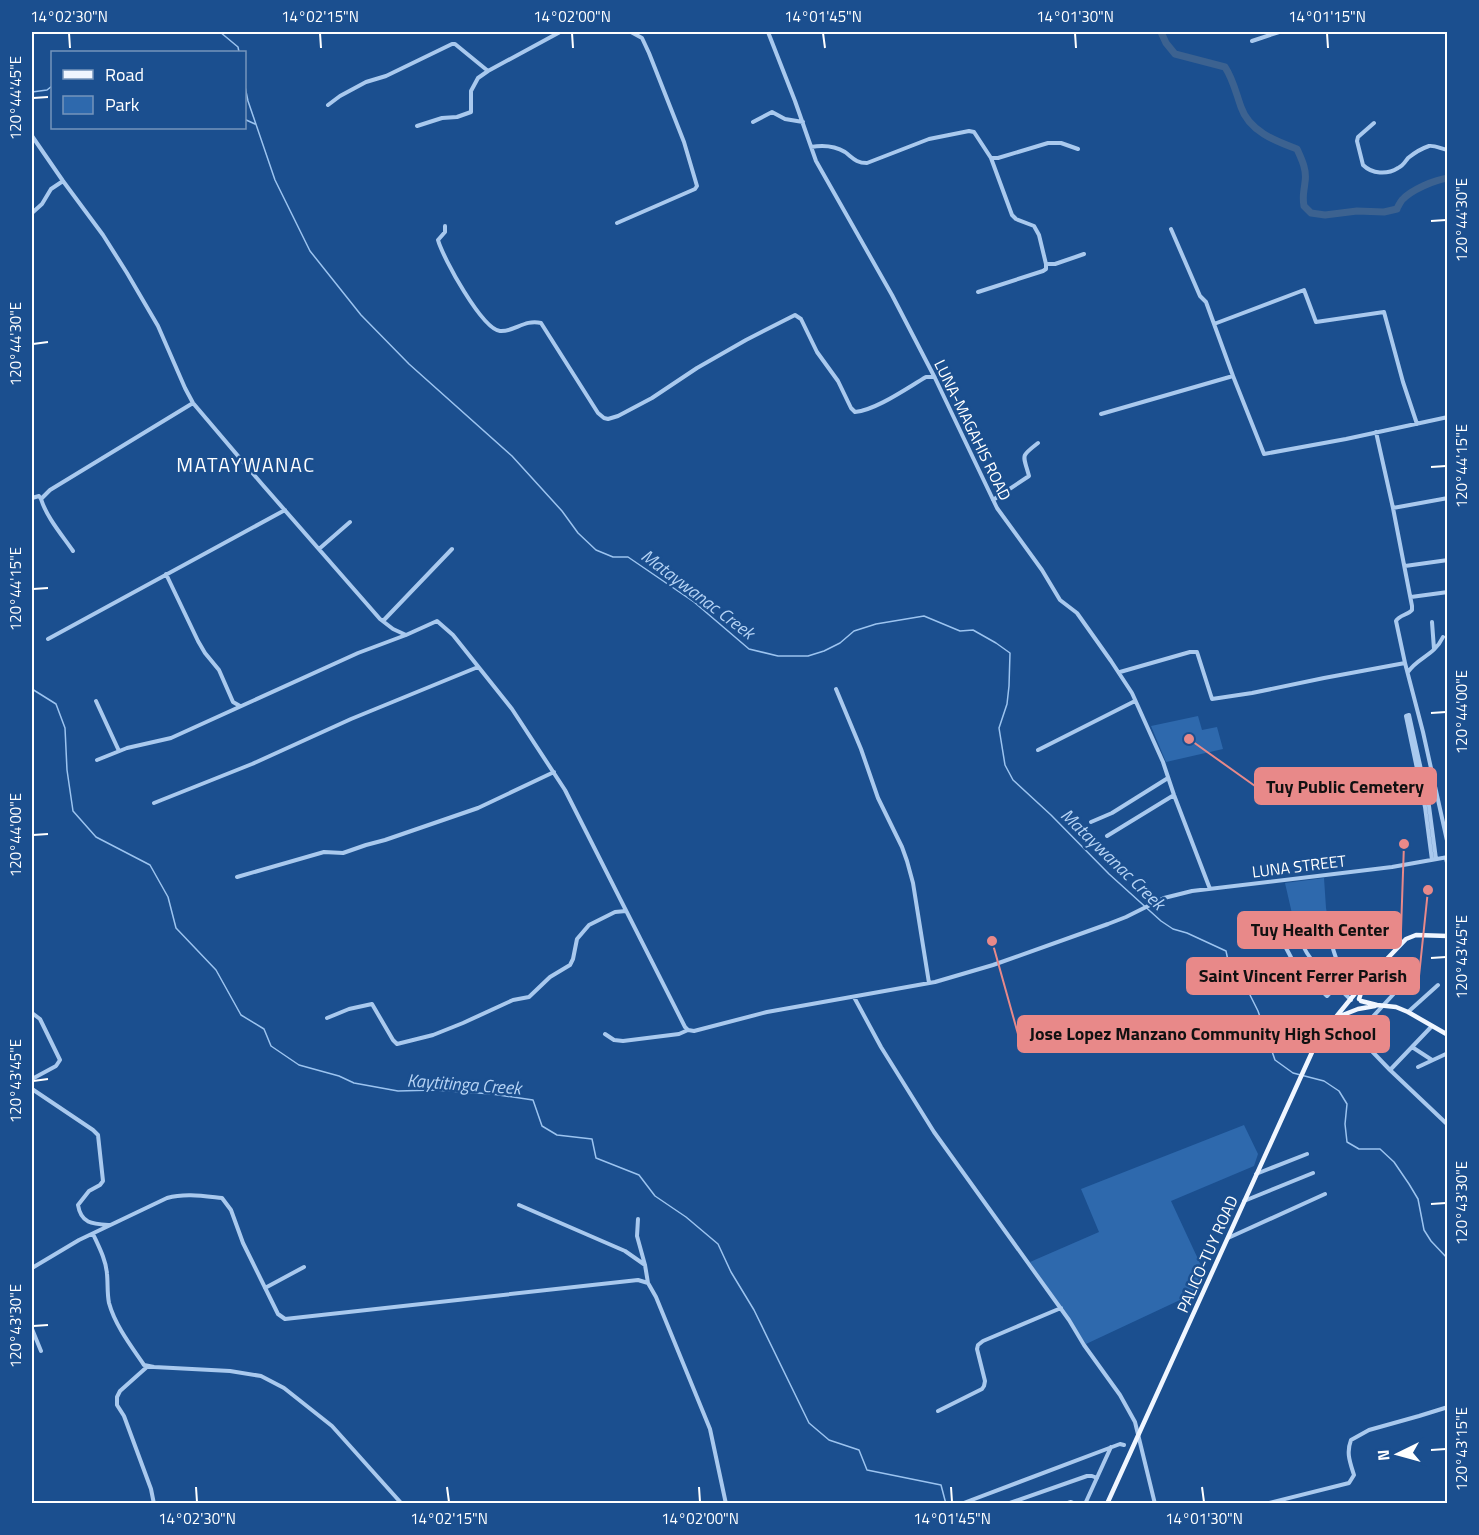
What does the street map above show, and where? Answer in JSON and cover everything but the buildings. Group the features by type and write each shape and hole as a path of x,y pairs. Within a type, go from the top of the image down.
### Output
{"main road":[{"path":"1448,936 1410,936 1397,947 1362,989 1360,1000 1361,1005 1357,1009 1350,1007 1351,1000 1356,998 1360,1000 1377,1005 1396,1007 1408,1011 1448,1035"},
{"name":"PALICO-TUY ROAD","path":"1107,1503 1306,1062 1318,1039 1380,964 1386,960"},
{"name":"PALICO-TUY ROAD","path":"1337,1018 1357,1009 1377,1005"}],"street":[{"path":"417,126 471,112 471,91 478,78 560,32"},
{"path":"617,223 695,189 697,186 684,142 649,53 642,38 631,32"},
{"name":"LUNA-MAGAHIS ROAD","path":"768,32 816,162 892,295 935,378 997,508 1042,570 1060,600 1077,614 1120,672 1135,700 1163,762 1173,795 1210,888"},
{"path":"1252,41 1279,32"},
{"path":"328,105 366,82 386,76 452,44 455,44 488,71"},
{"path":"753,122 772,111 785,119 802,122"},
{"path":"1374,123 1358,137 1357,141 1363,165 1378,173 1396,170 1412,155 1431,146 1448,150"},
{"path":"811,147 823,145 844,151 855,161 867,163 929,139 974,132 991,158 1012,215 1016,219 1032,224 1039,235 1046,264 1046,269 1043,271 978,292"},
{"path":"32,136 103,235 142,299 158,326 193,404 383,621 406,635"},
{"path":"991,158 1048,143 1061,143 1078,149"},
{"path":"32,213 42,204 51,189 63,181"},
{"path":"445,226 445,232 438,240 448,264 491,327 498,331 529,321 541,323 603,418 618,416 652,398 697,368 795,315 801,319 817,352 838,381 855,412 878,404 926,377 935,378"},
{"path":"1172,229 1200,296 1206,302 1264,454 1448,417"},
{"path":"1046,264 1055,264 1084,254"},
{"path":"1214,324 1305,290 1316,322 1384,312 1417,424"},
{"path":"1101,414 1233,376"},
{"path":"41,499 50,489 193,404"},
{"path":"1376,432 1411,597 1412,610 1396,621 1448,845"},
{"path":"993,500 1029,476 1024,457 1038,443"},
{"path":"32,498 39,496 57,529 73,551"},
{"path":"1393,508 1448,498"},
{"path":"48,639 285,510"},
{"path":"319,549 350,522"},
{"path":"383,621 452,549"},
{"path":"1405,566 1448,560"},
{"path":"166,574 198,642 219,670 232,702 241,706"},
{"path":"1411,597 1448,592"},
{"path":"97,760 127,748 171,738 358,653 437,621 453,635 512,709 554,772 688,1030"},
{"path":"1432,622 1434,650"},
{"path":"1408,673 1413,665 1434,650 1443,637"},
{"path":"1120,672 1197,652 1212,699 1405,663"},
{"path":"154,803 478,666"},
{"path":"836,689 878,798 907,861 913,883 929,983"},
{"path":"1038,750 1135,700"},
{"path":"96,701 119,751"},
{"path":"1420,772 1409,715 1406,716 1420,772 1429,806 1434,860"},
{"path":"237,877 324,852 343,853 385,840 478,808 554,772"},
{"path":"1406,775 1420,772"},
{"path":"1090,822 1113,813 1168,778"},
{"path":"1107,836 1173,795"},
{"path":"1447,858 1448,867"},
{"name":"LUNA STREET","path":"605,1034 614,1040 623,1041 679,1034 767,1012 929,983 993,965 1135,913 1175,895 1210,888 1346,873 1447,858"},
{"path":"327,1018 349,1009 372,1004 397,1044 433,1035 513,1000 529,997 550,977 570,965 577,939 589,925 615,912 626,911"},
{"path":"1286,943 1303,943 1332,944 1338,966 1345,972 1346,976 1327,996 1294,963 1286,946 1286,943"},
{"path":"1303,943 1304,950 1313,962 1351,1000"},
{"path":"1357,1034 1412,972"},
{"path":"1408,1011 1438,986"},
{"path":"854,997 881,1047 934,1132 1061,1308 1120,1395 1136,1422 1155,1503"},
{"path":"32,1013 40,1018 60,1060 56,1066 32,1079"},
{"path":"1337,1018 1357,1034 1390,1070 1448,1125"},
{"path":"1390,1070 1432,1026"},
{"path":"1412,1047 1433,1060"},
{"path":"1418,1067 1448,1053"},
{"path":"32,1089 98,1135 103,1180 100,1185 89,1191 78,1205 79,1212 85,1219 94,1224 110,1226"},
{"path":"1256,1174 1307,1154"},
{"path":"1244,1202 1313,1173"},
{"path":"1227,1238 1325,1194"},
{"path":"32,1268 79,1240 177,1195 222,1198 231,1210 243,1243 278,1314 285,1319 638,1280 648,1283"},
{"path":"519,1205 625,1251 645,1265"},
{"path":"638,1219 637,1236 648,1283 710,1429 726,1503"},
{"path":"93,1234 102,1253 107,1273 106,1290 110,1306 144,1365 230,1371 261,1376 284,1388 332,1426 402,1503"},
{"path":"265,1288 304,1267"},
{"path":"938,1411 984,1386 978,1345 1061,1308"},
{"path":"32,1329 41,1352"},
{"path":"149,1366 120,1391 117,1405 124,1416 154,1503"},
{"path":"1265,1503 1348,1483 1354,1475 1348,1455 1351,1440 1369,1430 1448,1407"},
{"path":"964,1503 1111,1447 1124,1445"},
{"path":"1085,1503 1111,1447"},
{"path":"1007,1503 1087,1476 1097,1478"},
{"path":"982,1496 984,1503"},
{"path":"1065,1503 1076,1503"}],"green space":[{"path":"1198,716 1202,730 1217,727 1223,749 1166,762 1151,726"},
{"path":"1324,878 1331,935 1296,931 1285,883"},
{"path":"1244,1125 1258,1154 1254,1166 1171,1201 1205,1274 1197,1292 1086,1344 1030,1262 1099,1232 1081,1189"}],"waterway":[{"name":"Mataywanac Creek","path":"220,32 238,47 239,51"},
{"path":"1161,32 1175,54 1225,67 1250,123 1272,139 1297,149 1305,173 1304,206 1311,213 1325,215 1357,211 1384,212 1397,209 1402,200 1417,189 1448,178"},
{"path":"32,92 47,90 51,87"},
{"name":"Mataywanac Creek","path":"246,92 275,180 310,251 361,315 409,364 512,456 562,511 578,533 596,550 613,557 628,557 694,602 749,649 778,656 808,656 840,643 854,631 876,624 924,616 960,631 973,630 1010,653 1007,704 999,728 1005,765 1013,780 1109,874 1161,921 1173,929 1226,951 1234,978 1245,985 1258,1011 1275,1060 1293,1073 1324,1081 1339,1091 1347,1104 1345,1124 1347,1142 1359,1149 1380,1149 1394,1162 1418,1199 1424,1230 1448,1259"},
{"path":"246,120 255,124"},
{"name":"Kaytitinga Creek","path":"32,689 56,704 65,728 67,770 73,811 96,837 150,865 168,897 176,928 216,970 241,1015 264,1029 271,1046 299,1065 339,1076 354,1083 398,1091 435,1090 492,1094 533,1100 542,1126 557,1135 592,1139 596,1158 639,1175 655,1196 686,1217 718,1244 731,1272 754,1310 809,1423 829,1440 859,1450 867,1470 941,1485 946,1504"}],"place":[{"name":"Tuy Public Cemetery","path":"1189,739"},
{"name":"Tuy Health Center","path":"1404,844"},
{"name":"Saint Vincent Ferrer Parish","path":"1428,890"},
{"name":"Jose Lopez Manzano Community High School","path":"992,941"}],"district":[{"name":"MATAYWANAC","path":"246,464"}]}
